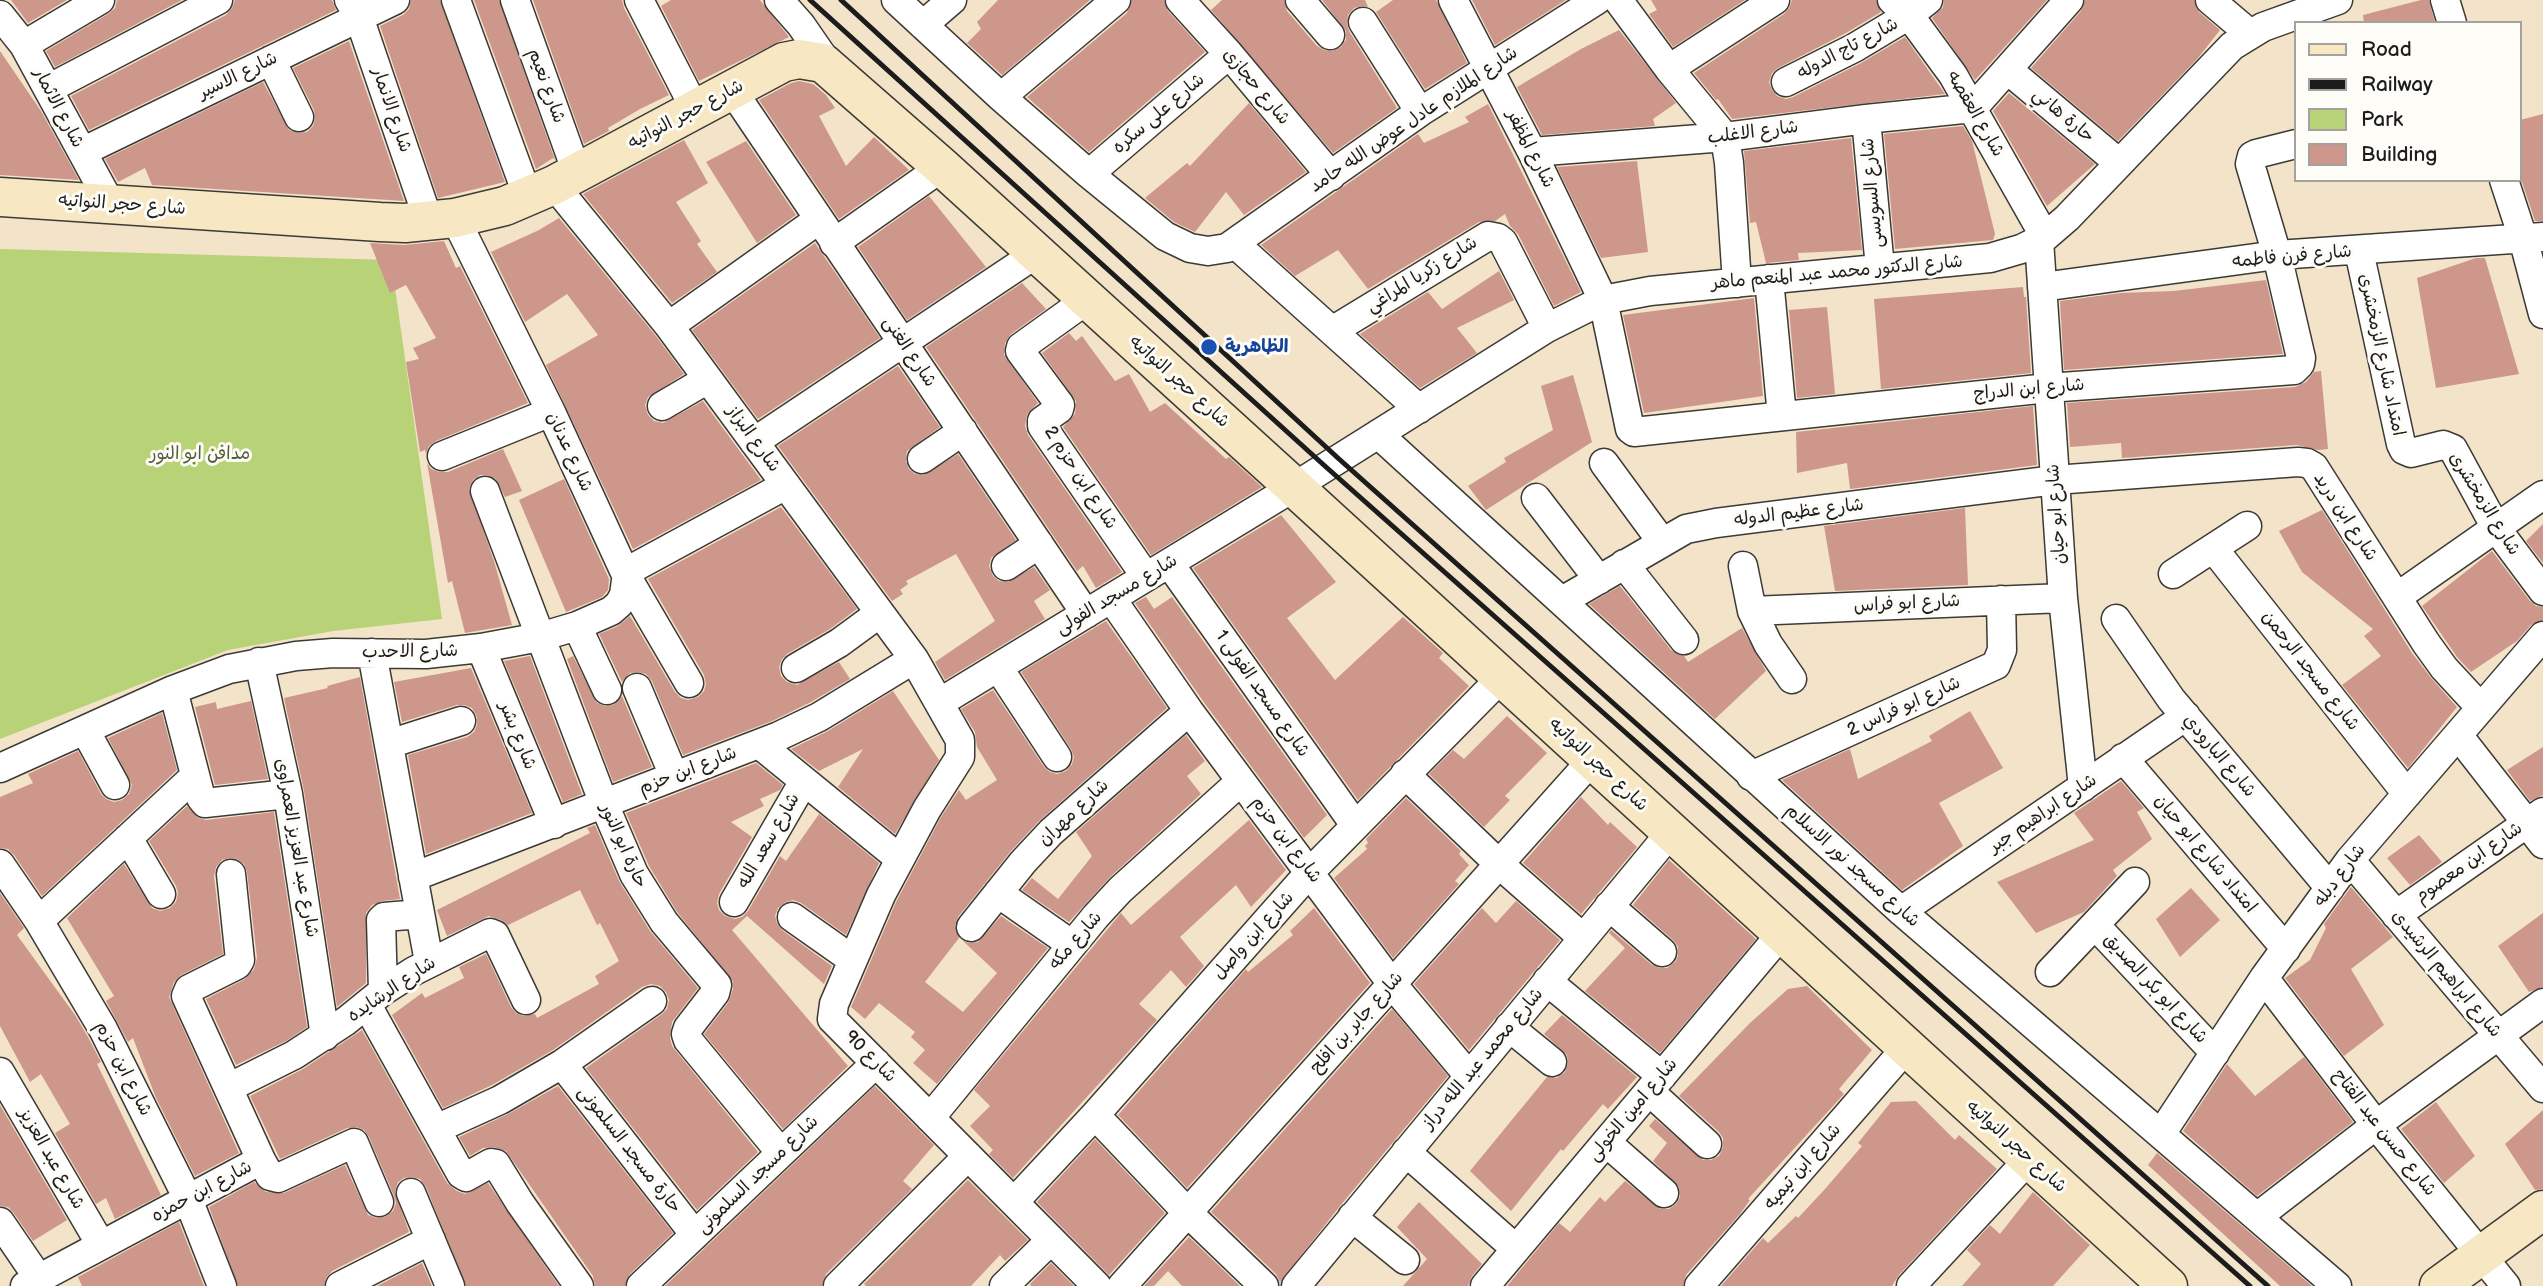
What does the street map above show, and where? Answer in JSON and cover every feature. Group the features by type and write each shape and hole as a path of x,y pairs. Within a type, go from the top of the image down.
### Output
{"street":[{"path":"24,45 100,0"},
{"name":"شارع الاسير","path":"82,152 271,60 354,9 395,0"},
{"path":"456,0 553,185"},
{"name":"شارع نعيم","path":"515,0 553,185"},
{"path":"639,0 695,109"},
{"path":"779,0 801,25 830,67"},
{"path":"896,0 1089,174 1173,241 1208,251 1217,251 1234,243 1419,409"},
{"path":"923,25 952,0"},
{"path":"1001,97 1116,0"},
{"name":"شارع حجازى","path":"1180,0 1331,176"},
{"path":"1300,0 1330,35"},
{"name":"شارع المظفر","path":"1453,0 1532,152 1603,300"},
{"name":"شارع الملازم عادل عوض الله حامد","path":"1234,243 1420,112 1597,0"},
{"path":"1618,0 1725,138 1737,283"},
{"path":"1669,69 1775,0"},
{"path":"1973,108 2069,0"},
{"path":"2210,0 2249,33"},
{"path":"2445,0 2451,21"},
{"path":"48,89 206,3"},
{"name":"شارع تاج الدوله","path":"1786,82 1854,48 1910,5"},
{"name":"شارع العقصه","path":"1910,5 1973,108 2042,238"},
{"name":"شارع الانمار","path":"354,9 442,220"},
{"name":"شارع الدكتور محمد عبد المنعم ماهر","path":"1294,487 1547,328 1603,300 1650,291 1990,258 2021,249 2042,238 2067,218 2217,60 2249,33 2332,9"},
{"name":"شارع الاثمار","path":"0,15 24,45 111,205"},
{"path":"1363,22 1420,112"},
{"name":"شارع على سكره","path":"1089,174 1229,54"},
{"path":"271,60 299,117"},
{"name":"شارع حجر النواتيه","path":"0,197 380,222 442,220 505,206 553,185 792,60 816,60 830,67 1907,1047 2029,1159 2155,1282"},
{"name":"حارة هاني","path":"2008,70 2119,163"},
{"name":"شارع الغنى","path":"732,90 1086,614"},
{"name":"شارع الاغلب","path":"1532,152 1725,138 1973,108"},
{"name":"شارع السويسى","path":"1866,119 1880,268"},
{"name":"شارع ابن الدراج","path":"1603,300 1630,429 1634,432 2048,388 2294,370 2300,364 2301,358 2277,255 2250,164 2252,156 2256,154 2294,144"},
{"path":"834,243 942,167"},
{"path":"2505,182 2533,238 2543,314"},
{"name":"شارع البزاز","path":"553,185 669,326 914,659 939,703"},
{"name":"شارع عدنان","path":"442,220 551,412 628,577 689,683"},
{"path":"669,326 818,220"},
{"name":"شارع زكريا المراغي","path":"1332,331 1488,236 1503,242 1547,328"},
{"name":"شارع ابو حيان","path":"2042,238 2042,287 2063,598 2083,787"},
{"name":"شارع فرن فاطمه","path":"2042,287 2277,255 2533,238"},
{"name":"امتداد شارع الزمخشرى","path":"2359,251 2401,443 2404,450 2412,453"},
{"path":"754,442 1037,253"},
{"path":"1769,279 1782,416"},
{"name":"شارع ابن حزم 2","path":"1088,299 1020,351 1060,405 1059,409 1042,421 1042,426 1158,570"},
{"path":"662,406 708,379"},
{"path":"442,456 551,412"},
{"path":"922,458 963,431"},
{"name":"شارع مسجد نور الاسلام","path":"1378,434 1901,911 2337,1286"},
{"name":"شارع الزمخشرى","path":"2412,453 2443,445 2453,449 2496,528 2543,591"},
{"path":"1604,463 1662,542"},
{"name":"شارع ابن دريد","path":"2055,480 2307,463 2314,467 2444,668 2482,708"},
{"name":"شارع عظيم الدوله","path":"1562,601 1686,529 2055,480"},
{"name":"شارع الاحدب","path":"0,768 201,678 259,662 296,656 426,654 481,649 577,626 611,611 619,604 628,577 639,565 786,485"},
{"name":"شارع مسجد الفولى","path":"939,703 1294,487"},
{"name":"حارة ابو النور","path":"485,491 604,804 643,891 675,937 717,985 715,993 687,1031 688,1040 781,1153"},
{"path":"2397,597 2543,495"},
{"path":"1536,498 1598,580"},
{"path":"2173,574 2247,526"},
{"path":"1006,566 1039,544"},
{"name":"شارع مسجد الرحمن","path":"2213,548 2407,794"},
{"path":"1624,564 1685,640"},
{"path":"1743,566 1752,611 1768,644 1792,679"},
{"name":"شارع مسجد الفولى 1","path":"1158,570 1355,825"},
{"name":"شارع ابن حزم","path":"1111,598 1189,711 1392,984 1469,1076"},
{"name":"شارع ابو فراس","path":"1752,611 2063,598"},
{"name":"شارع ابو فراس 2","path":"1751,776 1996,665 2002,650 2001,600"},
{"path":"796,668 839,643 880,613"},
{"name":"شارع البارودي","path":"2116,618 2148,668 2186,716 2330,888"},
{"path":"577,626 607,690"},
{"name":"شارع دبله","path":"2161,1134 2264,978 2350,860 2543,636"},
{"name":"شارع بشر","path":"481,649 554,824"},
{"path":"372,653 429,962"},
{"name":"شارع ابن حزم","path":"413,877 759,744 819,717 914,659"},
{"name":"شارع عبد العزيز العمراوى","path":"259,662 288,794 325,1036"},
{"path":"998,667 1057,757"},
{"name":"شارع ابن واصل","path":"1014,1202 1095,1115 1310,872 1502,677"},
{"path":"638,688 674,776"},
{"path":"173,690 195,776 206,804 288,794"},
{"name":"شارع 90","path":"939,703 960,740 961,751 900,859 832,1009 832,1018 1093,1284"},
{"name":"شارع مهران","path":"971,927 1051,832 1189,711"},
{"name":"شارع ابراهيم جبر","path":"1901,911 2186,716"},
{"path":"389,744 461,721"},
{"path":"85,730 116,785"},
{"path":"2458,735 2537,827"},
{"path":"759,744 900,859"},
{"name":"امتداد شارع ابو حيان","path":"2123,758 2286,949"},
{"name":"شارع جابر بن افلح","path":"1122,1286 1592,760"},
{"path":"1405,774 1499,864 1583,938"},
{"path":"39,921 195,776"},
{"name":"شارع سعد الله","path":"734,902 804,780"},
{"name":"شارع مكه","path":"930,1118 1071,944 1120,890 1241,781"},
{"name":"شارع ابن معصوم","path":"2396,915 2537,827"},
{"name":"شارع محمد عبد الله دراز","path":"1296,1286 1671,832"},
{"path":"128,838 161,894"},
{"name":"شارع ابراهيم الرشيدى","path":"2350,860 2543,1088"},
{"name":"شارع ابن حزم","path":"0,864 39,921 103,1029 188,1199 222,1286"},
{"path":"231,874 240,960 237,965 189,989 186,996 261,1160"},
{"name":"شارع ابو بكر الصديق","path":"2050,972 2136,882"},
{"path":"998,893 1071,944"},
{"path":"1609,905 1662,952"},
{"path":"420,914 384,917 381,920 375,998 436,1129 463,1177 491,1163 496,1164 547,1243 579,1286"},
{"path":"792,917 853,960"},
{"name":"شارع ابو بكر الصديق","path":"2095,925 2215,1053"},
{"name":"شارع الرشايده","path":"228,1088 283,1061 325,1036 429,962 493,933 526,1000"},
{"name":"شارع امين الخولى","path":"1485,1286 1782,933"},
{"name":"شارع حسن عبد الفتاح","path":"2264,978 2376,1125 2506,1286"},
{"path":"1547,981 1655,1084 1707,1144"},
{"path":"436,1129 500,1100 562,1064 652,1001"},
{"path":"2257,1217 2376,1125 2543,1003"},
{"path":"1509,1027 1552,1062"},
{"name":"شارع ابن تيميه","path":"1699,1286 1907,1047"},
{"name":"شارع مسجد السلمونى","path":"641,1286 876,1063"},
{"name":"حارة مسجد السلمونى","path":"562,1064 695,1235"},
{"name":"شارع عبد العزيز","path":"0,1072 101,1245"},
{"path":"1095,1115 1187,1212 1264,1286"},
{"path":"1606,1142 1664,1193"},
{"name":"شارع ابن حمزه","path":"46,1280 101,1245 261,1160 270,1177 278,1178 354,1143 379,1202"},
{"path":"1406,1152 1516,1249"},
{"path":"838,1286 968,1156"},
{"path":"1911,1286 2029,1159"},
{"path":"411,1193 450,1286"},
{"path":"2439,1286 2543,1210"},
{"path":"1352,1217 1405,1260"},
{"path":"0,1222 46,1280"},
{"path":"340,1286 431,1240"},
{"path":"1004,1286 1051,1240"}],"green space":[{"name":"مدافن ابو النور","path":"0,249 391,260 442,619 333,631 228,650 0,739"}],"building":[{"path":"11,0 67,0 28,23"},
{"path":"117,0 182,0 55,67 46,51 108,14 115,8"},
{"path":"235,0 332,0 336,10 89,130 71,96 226,15"},
{"path":"411,0 440,0 505,182 438,198 380,26 403,15 409,9"},
{"path":"474,0 499,0 555,160 553,158 536,169"},
{"path":"533,0 622,0 669,95 640,109 608,128 609,131 584,144"},
{"path":"671,0 760,0 789,37 699,81 661,6"},
{"path":"998,0 1090,0 1002,75 967,43 981,29 977,22"},
{"path":"1132,0 1164,0 1168,11 1205,52 1089,152 1027,97 1127,13"},
{"path":"1222,0 1284,0 1287,11 1317,46 1332,51 1341,47 1346,40 1346,31 1322,0 1365,0 1368,7 1354,8 1348,15 1349,31 1397,108 1333,153 1211,10"},
{"path":"1393,0 1436,0 1467,63 1425,89 1376,12"},
{"path":"1472,0 1566,0 1495,45"},
{"path":"1651,0 1745,0 1673,47 1649,14 1657,10"},
{"path":"1792,0 1876,0 1881,12 1778,68 1772,73 1769,82 1777,96 1786,99 1793,97 1861,63 1905,37 1945,94 1732,119 1694,73 1784,14"},
{"path":"1944,0 2047,0 1975,80 1932,18 1943,7"},
{"path":"2085,0 2194,0 2199,12 2220,30 2198,58 2118,141 2031,68 2081,11"},
{"path":"2429,0 2434,21 2364,21 2363,15"},
{"path":"1619,30 1676,103 1653,119 1655,126 1542,135 1517,87"},
{"path":"349,41 404,201 152,185 145,168 118,182 105,159 263,82 289,130 307,132 313,126 314,110 293,68"},
{"path":"0,51 41,111 79,180 0,175"},
{"path":"799,81 813,84 826,95 835,108 819,116 846,166 874,137 909,170 839,219 759,100"},
{"path":"2009,93 2095,164 2047,206 1993,111"},
{"path":"1249,103 1306,172 1244,215 1226,192 1195,232 1174,222 1145,198 1187,163 1190,166"},
{"path":"1488,104 1581,292 1554,306 1505,214 1495,221 1479,222 1368,289 1338,250 1295,276 1261,245 1418,134 1424,143 1469,122 1465,117"},
{"path":"2543,114 2543,221 2535,221 2522,182 2522,119"},
{"path":"1963,126 1972,141 1995,234 1993,240 1895,249 1884,134"},
{"path":"1851,138 1862,250 1798,253 1799,260 1766,263 1756,222 1750,223 1744,151"},
{"path":"684,140 708,183 676,202 701,241 697,244 717,272 672,303 583,194"},
{"path":"746,141 796,215 757,243 706,162"},
{"path":"1637,161 1648,252 1601,258 1557,167"},
{"path":"929,196 986,267 907,320 858,247"},
{"path":"559,218 684,374 648,397 645,405 648,415 654,421 663,423 703,401 761,480 633,549 546,365 598,335 567,294 525,322 491,252"},
{"path":"444,241 456,268 460,266 528,403 436,441 429,446 426,454 425,450 420,452 406,362 419,359 413,348 436,338 406,285 390,293 370,243 404,245"},
{"path":"815,243 880,338 758,419 692,330"},
{"path":"2476,258 2485,258 2519,374 2436,388 2417,278"},
{"path":"1499,271 1514,300 1457,328 1477,353 1420,388 1360,334 1428,292 1442,309"},
{"path":"2266,280 2283,354 2064,370 2060,301"},
{"path":"1022,283 1046,309 1011,334 1005,343 1004,355 1038,403 1027,414 1025,426 1028,435 1122,572 1096,588 1083,566 1077,571 926,347"},
{"path":"2023,287 2031,373 1881,389 1874,299"},
{"path":"1754,298 1763,396 1644,413 1623,315"},
{"path":"1827,307 1835,394 1797,398 1789,310"},
{"path":"1069,333 1076,341 1082,336 1115,381 1129,374 1150,412 1165,403 1226,459 1229,457 1262,487 1151,555 1063,427 1075,414 1076,401 1042,353"},
{"path":"898,366 940,427 907,451 909,469 915,474 924,475 958,454 1016,540 991,558 989,566 993,576 999,581 1008,582 1034,567 1050,590 1034,601 1045,619 945,680 935,662 995,621 956,554 906,581 908,584 900,590 903,594 892,601 778,446"},
{"path":"2321,371 2328,449 2318,450 2297,445 2122,458 2121,443 2070,447 2067,403 2295,387 2306,382 2314,372"},
{"path":"1573,375 1592,442 1486,510 1468,486 1506,462 1504,458 1553,430 1541,386"},
{"path":"2033,406 2037,465 1850,489 1847,463 1797,473 1796,432"},
{"path":"503,449 522,491 505,497 496,479 487,475 480,475 473,480 469,489 494,561 512,625 465,633 452,581 448,583 427,463 431,469 448,472"},
{"path":"564,479 609,579 608,590 602,597 566,612 519,500"},
{"path":"781,507 857,609 830,629 787,654 779,667 781,676 787,682 797,685 839,662 850,679 772,721 683,755 652,681 646,674 638,672 630,673 622,682 599,634 618,626 630,616 675,692 688,700 698,697 706,684 704,675 648,579"},
{"path":"1965,508 1968,585 1835,591 1824,526"},
{"path":"2322,510 2412,653 2457,707 2408,768 2342,685 2381,656 2364,636 2373,629 2302,572 2279,531"},
{"path":"1281,515 1336,582 1287,618 1335,680 1403,617 1443,653 1439,658 1469,686 1358,800 1193,568"},
{"path":"2543,524 2543,563 2526,541"},
{"path":"2492,551 2530,601 2543,607 2543,620 2531,625 2517,641 2471,672 2457,657 2422,606"},
{"path":"1620,586 1671,650 1684,656 1688,662 1742,628 1766,671 1715,719 1589,604"},
{"path":"1146,597 1154,609 1172,597 1327,815 1304,838 1135,603"},
{"path":"1106,621 1167,708 1039,821 1010,852 958,917 955,925 959,938 925,982 963,1012 997,973 963,941 978,942 1001,916 1048,948 937,1084 913,1063 925,1050 911,1037 915,1032 879,1003 865,1019 851,1007 896,902 941,817 959,790 966,800 997,780 977,747 975,732 961,709 993,690 1044,767 1057,774 1066,771 1074,757 1071,749 1021,672"},
{"path":"530,656 582,794 563,802 504,661"},
{"path":"573,656 597,703 613,705 622,696 652,767 613,782 567,659"},
{"path":"471,668 532,813 426,854 408,755 467,737 474,732 477,717 472,708 457,705 402,722 394,682"},
{"path":"360,677 400,899 372,905 366,913 366,983 337,1007 304,791 284,698"},
{"path":"893,691 939,760 895,834 838,787 863,749 819,771 791,749 828,731"},
{"path":"251,701 268,779 215,785 195,707 216,702 217,709"},
{"path":"1970,711 2003,768 1939,803 1963,846 1902,890 1782,780 1850,749 1858,779 1932,741 1929,736"},
{"path":"162,713 177,770 42,896 14,855 8,849 0,848 0,797 33,783 28,774 78,751 101,794 114,802 122,800 129,794 132,785 108,738"},
{"path":"1507,716 1547,753 1505,796 1510,800 1484,827 1429,774 1453,750 1464,759"},
{"path":"1186,735 1205,761 1187,776 1201,794 1109,878 1069,922 1022,890 1032,878 1058,899 1092,856 1076,832"},
{"path":"2543,747 2543,795 2530,801 2507,770"},
{"path":"756,763 783,785 780,790 760,799 764,806 731,822 752,837 719,894 717,903 725,916 735,919 748,911 780,856 786,861 819,814 879,863 846,935 801,903 793,900 778,908 775,916 782,930 832,966 824,984 747,916 732,930 848,1066 783,1129 704,1034 728,1003 733,981 677,912 649,866 626,813"},
{"path":"2121,781 2144,808 2137,812 2152,839 2113,870 2117,876 2084,912 2036,933 1997,882 2094,840 2074,813"},
{"path":"1581,797 1608,825 1610,822 1637,847 1581,914 1523,863"},
{"path":"1406,798 1461,851 1459,854 1469,865 1455,881 1459,884 1393,958 1334,878 1367,849 1366,839"},
{"path":"187,806 198,818 206,820 274,812 307,1027 286,1041 236,1065 206,999 245,979 254,969 257,958 247,872 244,864 237,859 222,860 216,867 214,876 223,954 181,975 174,982 169,997 239,1153 195,1176 156,1098 133,1038 128,1042 106,1001 114,996 67,918 124,864 152,908 160,911 170,908 176,902 176,886 149,841"},
{"path":"1249,820 1286,870 1251,907 1236,885 1180,937 1204,966 1186,987 1171,970 1139,1004 1157,1020 1013,1178 989,1154 993,1150 970,1126 990,1106 974,1090 1121,913 1131,925"},
{"path":"595,825 619,881 650,931 698,988 672,1022 672,1046 758,1152 697,1210 586,1068 667,1009 669,1000 660,986 651,984 642,987 553,1050 492,1085 443,1108 392,1015 422,993 425,998 464,978 459,967 486,954 511,1007 524,1016 535,1014 537,1018 599,984 595,976 619,961 580,890 508,925 489,916 447,936 437,910 590,833 587,828"},
{"path":"2419,835 2442,862 2410,885 2387,858"},
{"path":"1669,860 1756,939 1660,1053 1585,991 1625,948 1609,933 1611,930 1652,965 1667,968 1675,962 1678,947 1673,940 1633,905"},
{"path":"2351,887 2393,937 2351,969 2384,1025 2344,1056 2285,978 2310,960 2326,928 2324,924"},
{"path":"2191,888 2220,920 2180,957 2156,919"},
{"path":"0,893 24,928 17,935 88,1037 101,1062 97,1064 161,1195 115,1219 106,1198 96,1204 55,1133 70,1124 41,1074 30,1082 0,1026"},
{"path":"1516,901 1560,940 1469,1050 1414,984 1482,908 1496,923"},
{"path":"1314,908 1370,983 1187,1188 1118,1115 1246,969 1248,972 1293,935 1290,931"},
{"path":"2543,913 2543,987 2529,992 2498,946"},
{"path":"1807,986 1872,1050 1839,1089 1844,1094 1748,1199 1750,1200 1740,1214 1686,1275 1683,1286 1507,1286 1559,1223 1570,1232 1600,1197 1605,1202 1625,1181 1660,1209 1669,1209 1676,1204 1680,1197 1679,1187 1653,1161 1667,1143 1649,1126 1655,1119 1703,1160 1719,1156 1723,1138 1719,1132 1679,1096 1750,1023 1788,989"},
{"path":"1392,1009 1448,1076 1280,1282 1276,1274 1211,1212"},
{"path":"1562,1015 1637,1077 1608,1109 1603,1104 1563,1151 1561,1149 1511,1211 1470,1171 1547,1077 1557,1078 1565,1072 1567,1055 1544,1034"},
{"path":"362,1030 447,1183 465,1194 488,1183 559,1286 466,1286 426,1187 420,1179 412,1177 398,1182 395,1192 409,1232 332,1271 324,1286 238,1286 209,1207 254,1182 266,1192 284,1193 345,1165 368,1215 385,1217 393,1211 396,1203 394,1196 364,1130 347,1128 280,1159 250,1096 303,1069"},
{"path":"2304,1057 2353,1122 2257,1196 2183,1131 2227,1064 2255,1096"},
{"path":"558,1086 673,1233 630,1274 625,1286 595,1286 593,1276 506,1151 493,1147 483,1148 470,1156 459,1137"},
{"path":"875,1086 934,1145 903,1181 912,1189 826,1274 822,1286 665,1286"},
{"path":"1916,1101 1955,1140 1959,1135 1997,1169 1899,1275 1892,1286 1721,1286 1763,1238 1768,1243 1796,1216 1798,1218 1825,1189 1862,1146 1858,1143 1891,1102"},
{"path":"2436,1102 2475,1156 2444,1183 2401,1129"},
{"path":"0,1105 67,1220 33,1241 13,1212 8,1207 0,1206"},
{"path":"2543,1110 2543,1189 2535,1190 2505,1144"},
{"path":"1095,1139 1165,1213 1109,1275 1037,1202"},
{"path":"2157,1153 2312,1286 2280,1286 2148,1165"},
{"path":"968,1180 1028,1240 1005,1261 1000,1255 971,1286 866,1286 864,1284"},
{"path":"2033,1192 2090,1245 2053,1286 1962,1286 1981,1264 1967,1250 1990,1225 2000,1234"},
{"path":"1419,1202 1482,1264 1468,1286 1403,1286 1427,1259 1397,1227"},
{"path":"179,1222 204,1286 82,1286 78,1277"},
{"path":"1189,1237 1240,1286 1182,1286 1168,1271 1154,1286 1144,1286"},
{"path":"422,1263 432,1286 377,1286"},
{"path":"1051,1263 1074,1286 1031,1286"}],"railway":[{"path":"810,0 1326,467 2250,1286"},
{"path":"841,0 1339,459 2268,1286"}],"place":[{"name":"الظاهرية","path":"1209,347"}]}
